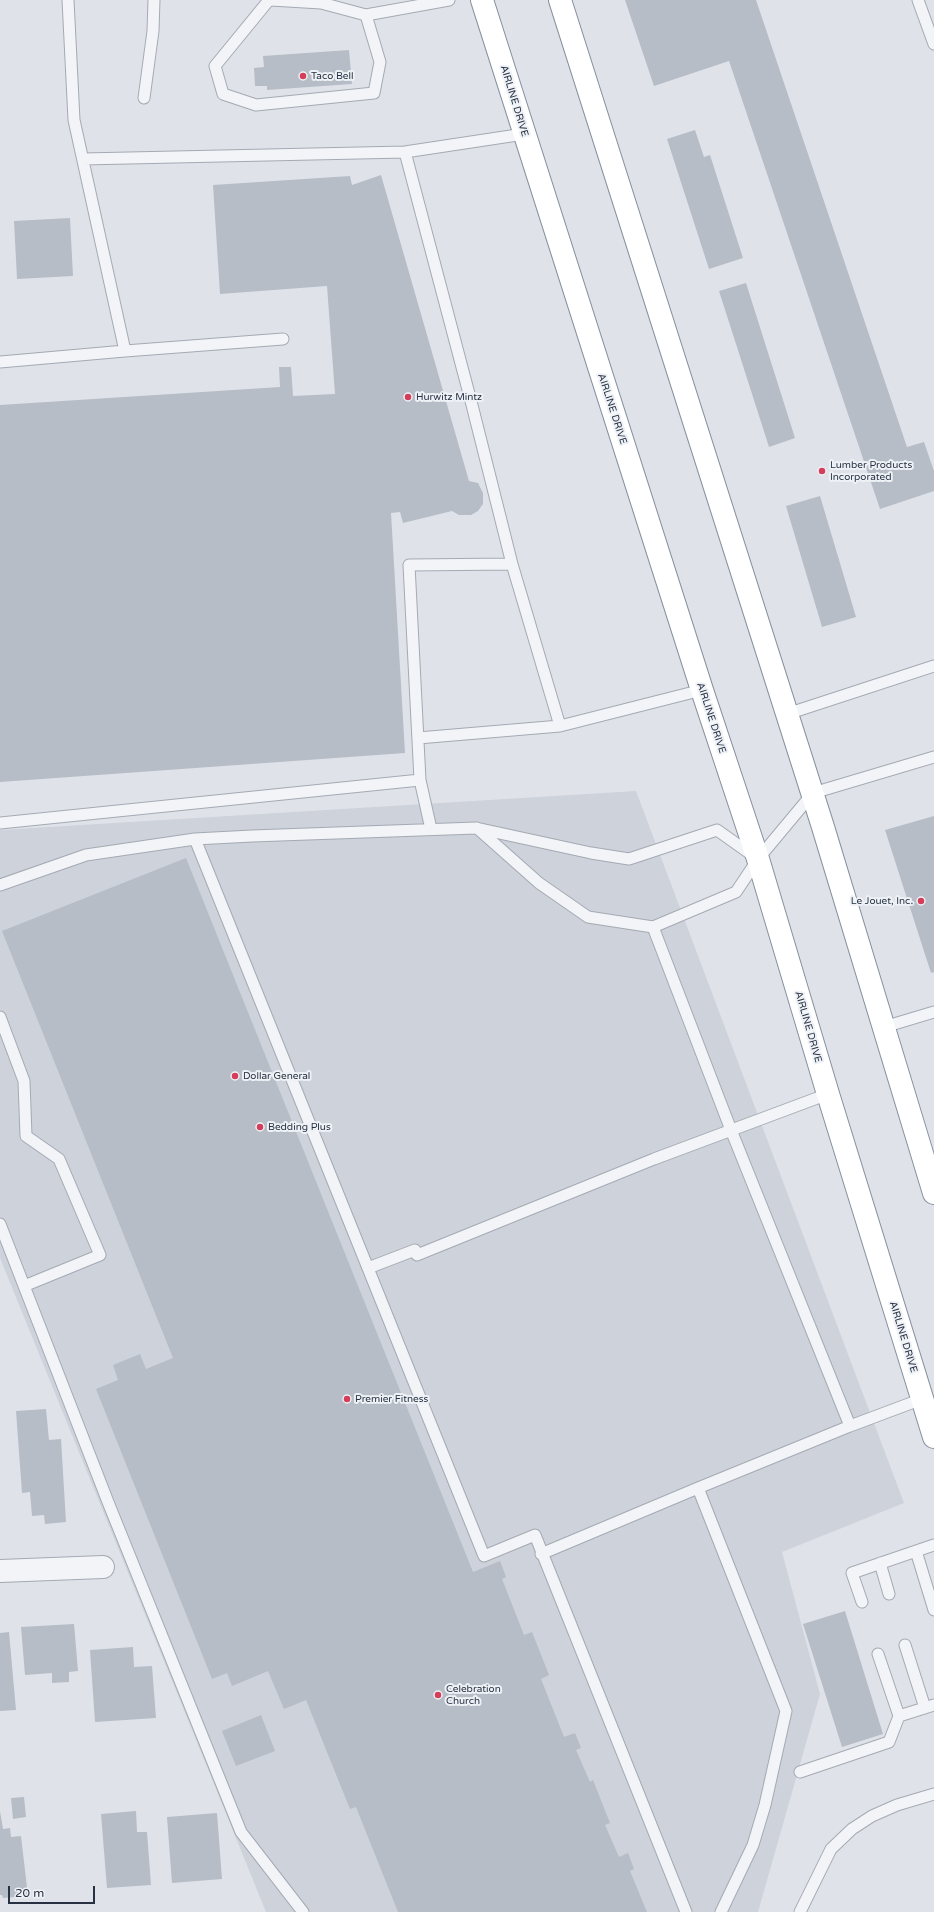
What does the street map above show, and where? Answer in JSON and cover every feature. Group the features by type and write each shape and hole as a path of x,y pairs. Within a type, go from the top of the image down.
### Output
{"highway":[{"name":"AIRLINE DRIVE","path":"482,0 702,690 758,859 828,1094 934,1437"},
{"path":"560,0 812,793 934,1193"}],"street":[{"path":"0,1571 103,1567"}],"lane":[{"path":"68,0 74,120 125,351"},
{"path":"144,98 153,31 154,0"},
{"path":"366,15 380,62 374,93 256,105 223,94 215,66 270,0 321,4 366,15 449,0"},
{"path":"918,0 934,44"},
{"path":"83,159 405,152 524,134"},
{"path":"405,152 472,404 512,564 560,726"},
{"path":"0,362 283,339"},
{"path":"431,829 420,780 409,565 512,564"},
{"path":"787,714 934,666"},
{"path":"418,738 560,726 702,690"},
{"path":"476,828 539,883 588,917 653,927 736,892 758,859 812,793 934,757"},
{"path":"0,823 420,780"},
{"path":"0,885 86,856 195,840 252,836 431,829 476,828 591,853 629,859 717,830 758,859"},
{"path":"195,840 484,1556 535,1535 541,1554 561,1597 686,1912"},
{"path":"653,927 731,1130 850,1426"},
{"path":"884,1026 934,1012"},
{"path":"0,1017 24,1081 26,1136 60,1159 100,1255 24,1286"},
{"path":"368,1268 416,1252 828,1094"},
{"path":"0,1224 108,1502 241,1832 303,1912"},
{"path":"541,1554 850,1426 922,1399"},
{"path":"698,1488 786,1710 765,1805 753,1845 721,1912"},
{"path":"862,1602 852,1573 934,1545"},
{"path":"916,1551 934,1610"},
{"path":"880,1563 889,1594"},
{"path":"899,1716 930,1706 905,1645"},
{"path":"800,1772 890,1742 899,1716 878,1654"},
{"path":"800,1912 831,1849 852,1829 884,1811 934,1794"}],"shaded area":[{"path":"636,791 904,1503 782,1552 820,1694 758,1912 266,1912 0,1258 0,830"}],"building":[{"path":"625,0 756,0 907,447 924,442 934,471 934,491 880,509 729,61 654,86"},
{"name":"Taco Bell","path":"349,50 352,84 267,90 267,86 255,86 254,68 264,67 263,56"},
{"path":"695,130 704,157 710,155 743,258 709,269 667,139"},
{"path":"381,175 469,481 478,483 483,493 483,504 478,511 471,515 459,515 452,511 403,523 400,512 391,513 405,753 0,782 0,405 280,387 279,367 291,367 293,396 335,394 327,286 220,294 213,185 350,176 352,185"},
{"path":"70,218 73,276 17,279 14,221"},
{"path":"746,283 795,438 769,447 719,291"},
{"path":"820,496 856,617 822,627 786,506"},
{"name":"Le Jouet, Inc.","path":"934,816 934,972 931,973 885,830"},
{"path":"186,858 473,1572 500,1561 506,1577 502,1579 524,1635 532,1632 549,1675 541,1679 564,1737 575,1733 581,1748 576,1750 590,1782 593,1780 610,1823 605,1825 619,1857 628,1853 634,1869 630,1871 647,1912 398,1912 356,1807 350,1809 306,1700 284,1709 268,1671 232,1686 227,1673 212,1679 96,1389 118,1380 113,1365 140,1354 146,1369 173,1358 2,931"},
{"path":"46,1409 49,1440 61,1439 66,1522 45,1524 44,1515 32,1516 30,1492 22,1493 16,1411"},
{"path":"845,1611 883,1734 842,1747 803,1624"},
{"path":"74,1624 78,1671 69,1672 69,1682 52,1683 52,1673 25,1675 21,1627"},
{"path":"9,1632 16,1710 0,1711 0,1633"},
{"path":"133,1647 134,1667 152,1666 156,1718 95,1722 90,1650"},
{"path":"261,1715 275,1751 236,1766 222,1731"},
{"path":"24,1797 26,1817 13,1819 11,1798"},
{"path":"0,1811 3,1829 10,1828 11,1837 21,1836 28,1896 3,1898 2,1895 0,1895"},
{"path":"136,1811 137,1832 147,1832 151,1885 107,1888 101,1814"},
{"path":"217,1813 222,1879 172,1883 167,1817"}],"place":[{"name":"Taco Bell","path":"303,76"},
{"name":"Hurwitz Mintz","path":"408,397"},
{"name":"Lumber Products Incorporated","path":"822,471"},
{"name":"Le Jouet, Inc.","path":"921,901"},
{"name":"Dollar General","path":"235,1076"},
{"name":"Bedding Plus","path":"260,1127"},
{"name":"Premier Fitness","path":"347,1399"},
{"name":"Celebration Church","path":"438,1695"}]}
